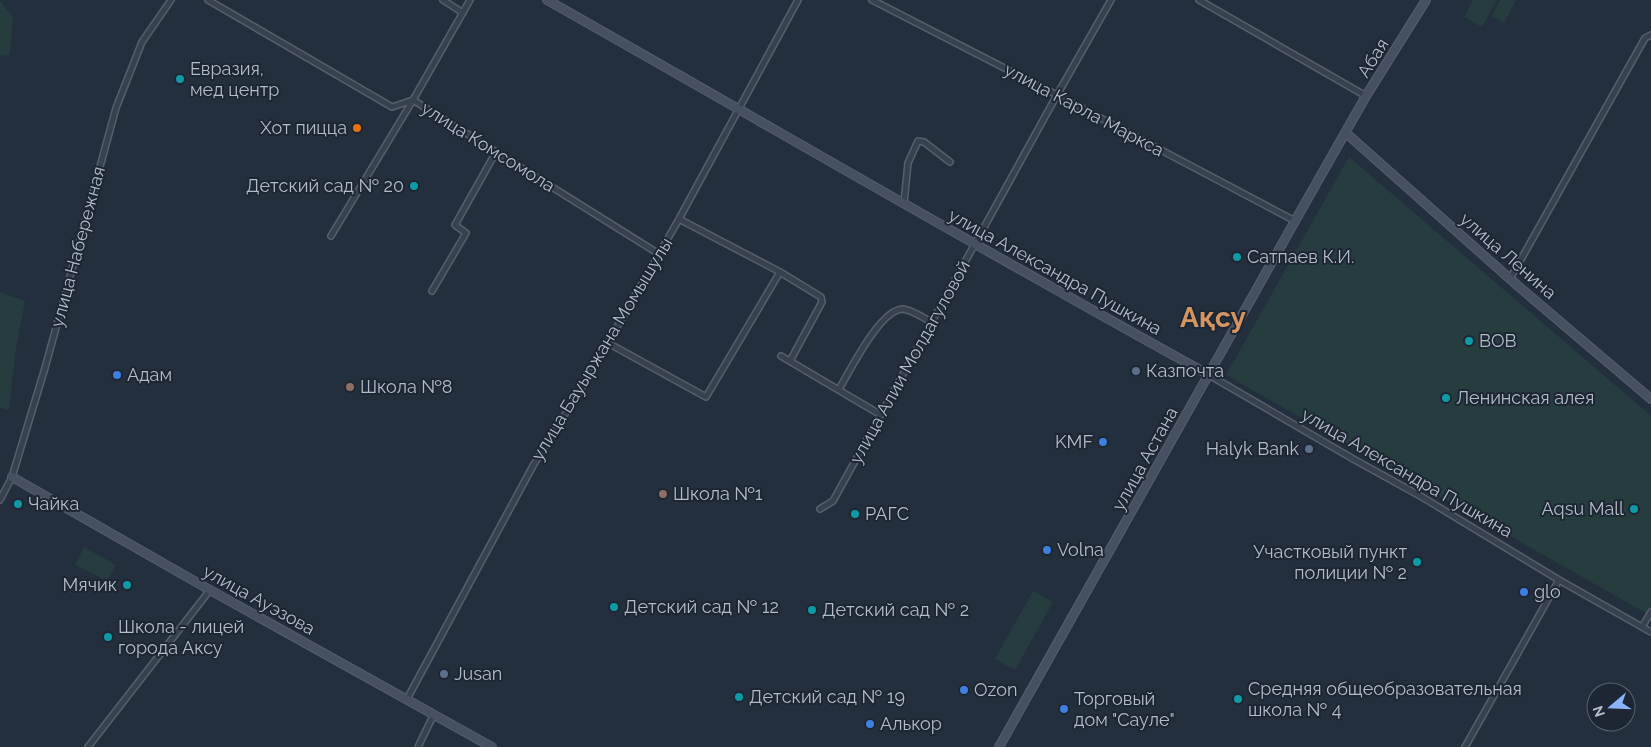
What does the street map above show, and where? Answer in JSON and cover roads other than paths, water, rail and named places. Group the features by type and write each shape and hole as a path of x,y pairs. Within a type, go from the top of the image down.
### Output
{"street":[{"name":"улица Набережная","path":"0,500 12,477 46,362 116,108 142,42 171,0"},
{"name":"улица Комсомола","path":"208,0 392,107 413,100 659,254"},
{"path":"443,0 464,13"},
{"path":"331,236 413,100 470,0"},
{"name":"улица Александра Пушкина","path":"547,0 904,203 974,245 1209,375 1422,497 1559,580 1651,632"},
{"name":"улица Бауыржана Момышулы","path":"407,699 534,464 608,343 679,219 798,0"},
{"name":"улица Карла Маркса","path":"872,0 1295,221"},
{"name":"улица Алии Молдагуловой","path":"820,508 834,502 931,322 1111,0"},
{"path":"1198,0 1366,96"},
{"name":"Абая","path":"1346,133 1366,96 1426,0"},
{"path":"1510,279 1645,38 1651,35"},
{"name":"улица Ленина","path":"1346,133 1510,279 1651,399"},
{"name":"улица Астана","path":"999,747 1346,133"},
{"path":"904,203 908,163 918,141 924,142 950,162"},
{"path":"432,291 466,233 455,225 496,152"},
{"path":"679,219 780,272 821,297 822,302 790,361"},
{"path":"608,343 706,397 780,272"},
{"path":"839,389 874,331 884,319 898,310 905,309 931,322"},
{"path":"782,356 881,414"},
{"name":"улица Ауэзова","path":"12,477 492,747"},
{"path":"1465,747 1559,580"},
{"path":"88,747 210,590"},
{"path":"1642,627 1651,612"},
{"path":"418,747 434,714"}],"place":[{"name":"Евразия, мед центр","path":"180,79"},
{"name":"Хот пицца","path":"357,128"},
{"name":"Детский сад № 20","path":"414,186"},
{"name":"Сатпаев К.И.","path":"1237,257"},
{"name":"ВОВ","path":"1469,341"},
{"name":"Казпочта","path":"1136,371"},
{"name":"Адам","path":"117,375"},
{"name":"Школа №8","path":"350,387"},
{"name":"Ленинская алея","path":"1446,398"},
{"name":"KMF","path":"1103,442"},
{"name":"Halyk Bank","path":"1309,449"},
{"name":"Школа №1","path":"663,494"},
{"name":"Чайка","path":"18,504"},
{"name":"Аqsu Mall","path":"1634,509"},
{"name":"РАГС","path":"855,514"},
{"name":"Volna","path":"1047,550"},
{"name":"Участковый пункт полиции № 2","path":"1417,562"},
{"name":"Мячик","path":"127,585"},
{"name":"glo","path":"1524,592"},
{"name":"Детский сад № 12","path":"614,607"},
{"name":"Детский сад № 2","path":"812,610"},
{"name":"Школа - лицей города Аксу","path":"108,637"},
{"name":"Jusan","path":"444,674"},
{"name":"Ozon","path":"964,690"},
{"name":"Детский сад № 19","path":"739,697"},
{"name":"Средняя общеобразовательная школа № 4","path":"1238,699"},
{"name":"Торговый дом \"Сауле\"","path":"1064,709"},
{"name":"Алькор","path":"870,724"}],"district":[{"name":"Ақсу","path":"1213,317"}]}
